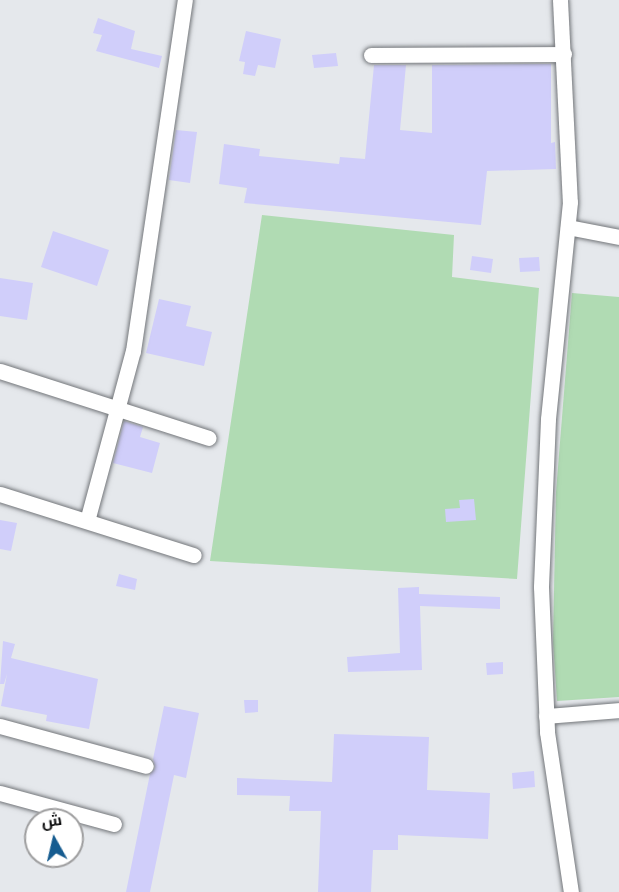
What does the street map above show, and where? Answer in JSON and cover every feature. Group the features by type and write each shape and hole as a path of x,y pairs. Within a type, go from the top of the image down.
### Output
{"street":[{"path":"87,521 120,410 146,278 185,0"},
{"path":"560,0 571,170 568,227 548,419 541,587 546,717 571,892"},
{"path":"371,55 564,54"},
{"path":"568,227 619,237"},
{"path":"0,371 209,438"},
{"path":"0,494 194,555"},
{"path":"546,717 619,710"},
{"path":"0,726 146,766"},
{"path":"0,793 114,824"}],"green space":[{"path":"262,215 454,235 452,277 539,288 517,579 210,561"},
{"path":"572,293 619,297 619,697 557,701 553,642 556,492"}],"building":[{"path":"98,18 135,31 131,49 162,56 159,68 96,51 102,35 93,33"},
{"path":"246,31 281,39 275,68 258,65 255,76 243,74 245,62 239,61"},
{"path":"336,53 338,66 314,68 312,55"},
{"path":"551,64 551,143 555,142 556,169 487,171 481,225 244,203 247,188 219,184 224,144 260,149 259,156 339,164 340,157 365,159 374,65 406,65 400,130 432,133 432,65"},
{"path":"176,130 197,132 190,183 169,180"},
{"path":"53,231 109,250 97,286 41,267"},
{"path":"472,256 493,259 491,273 470,270"},
{"path":"539,257 540,271 520,272 519,258"},
{"path":"0,278 33,283 27,320 0,316"},
{"path":"159,299 191,306 186,326 212,332 204,366 146,353"},
{"path":"124,421 143,427 140,437 160,443 152,473 113,463"},
{"path":"474,499 476,520 446,522 445,509 460,508 459,500"},
{"path":"0,520 17,523 11,551 0,549"},
{"path":"119,574 137,579 135,590 116,586"},
{"path":"419,587 419,594 500,597 500,609 420,606 422,670 348,672 347,657 400,653 398,588"},
{"path":"3,641 15,644 11,658 98,679 89,729 46,721 47,715 1,706 7,674 4,684 0,684"},
{"path":"503,662 503,674 487,675 486,663"},
{"path":"244,700 258,700 258,712 245,713"},
{"path":"164,706 199,713 186,778 174,775 150,892 126,892 150,774 155,768 153,759"},
{"path":"334,734 429,737 427,790 490,793 488,839 398,835 398,850 373,850 371,892 318,892 321,811 289,811 290,796 237,795 237,778 332,782"},
{"path":"534,771 535,787 513,789 512,773"}]}
